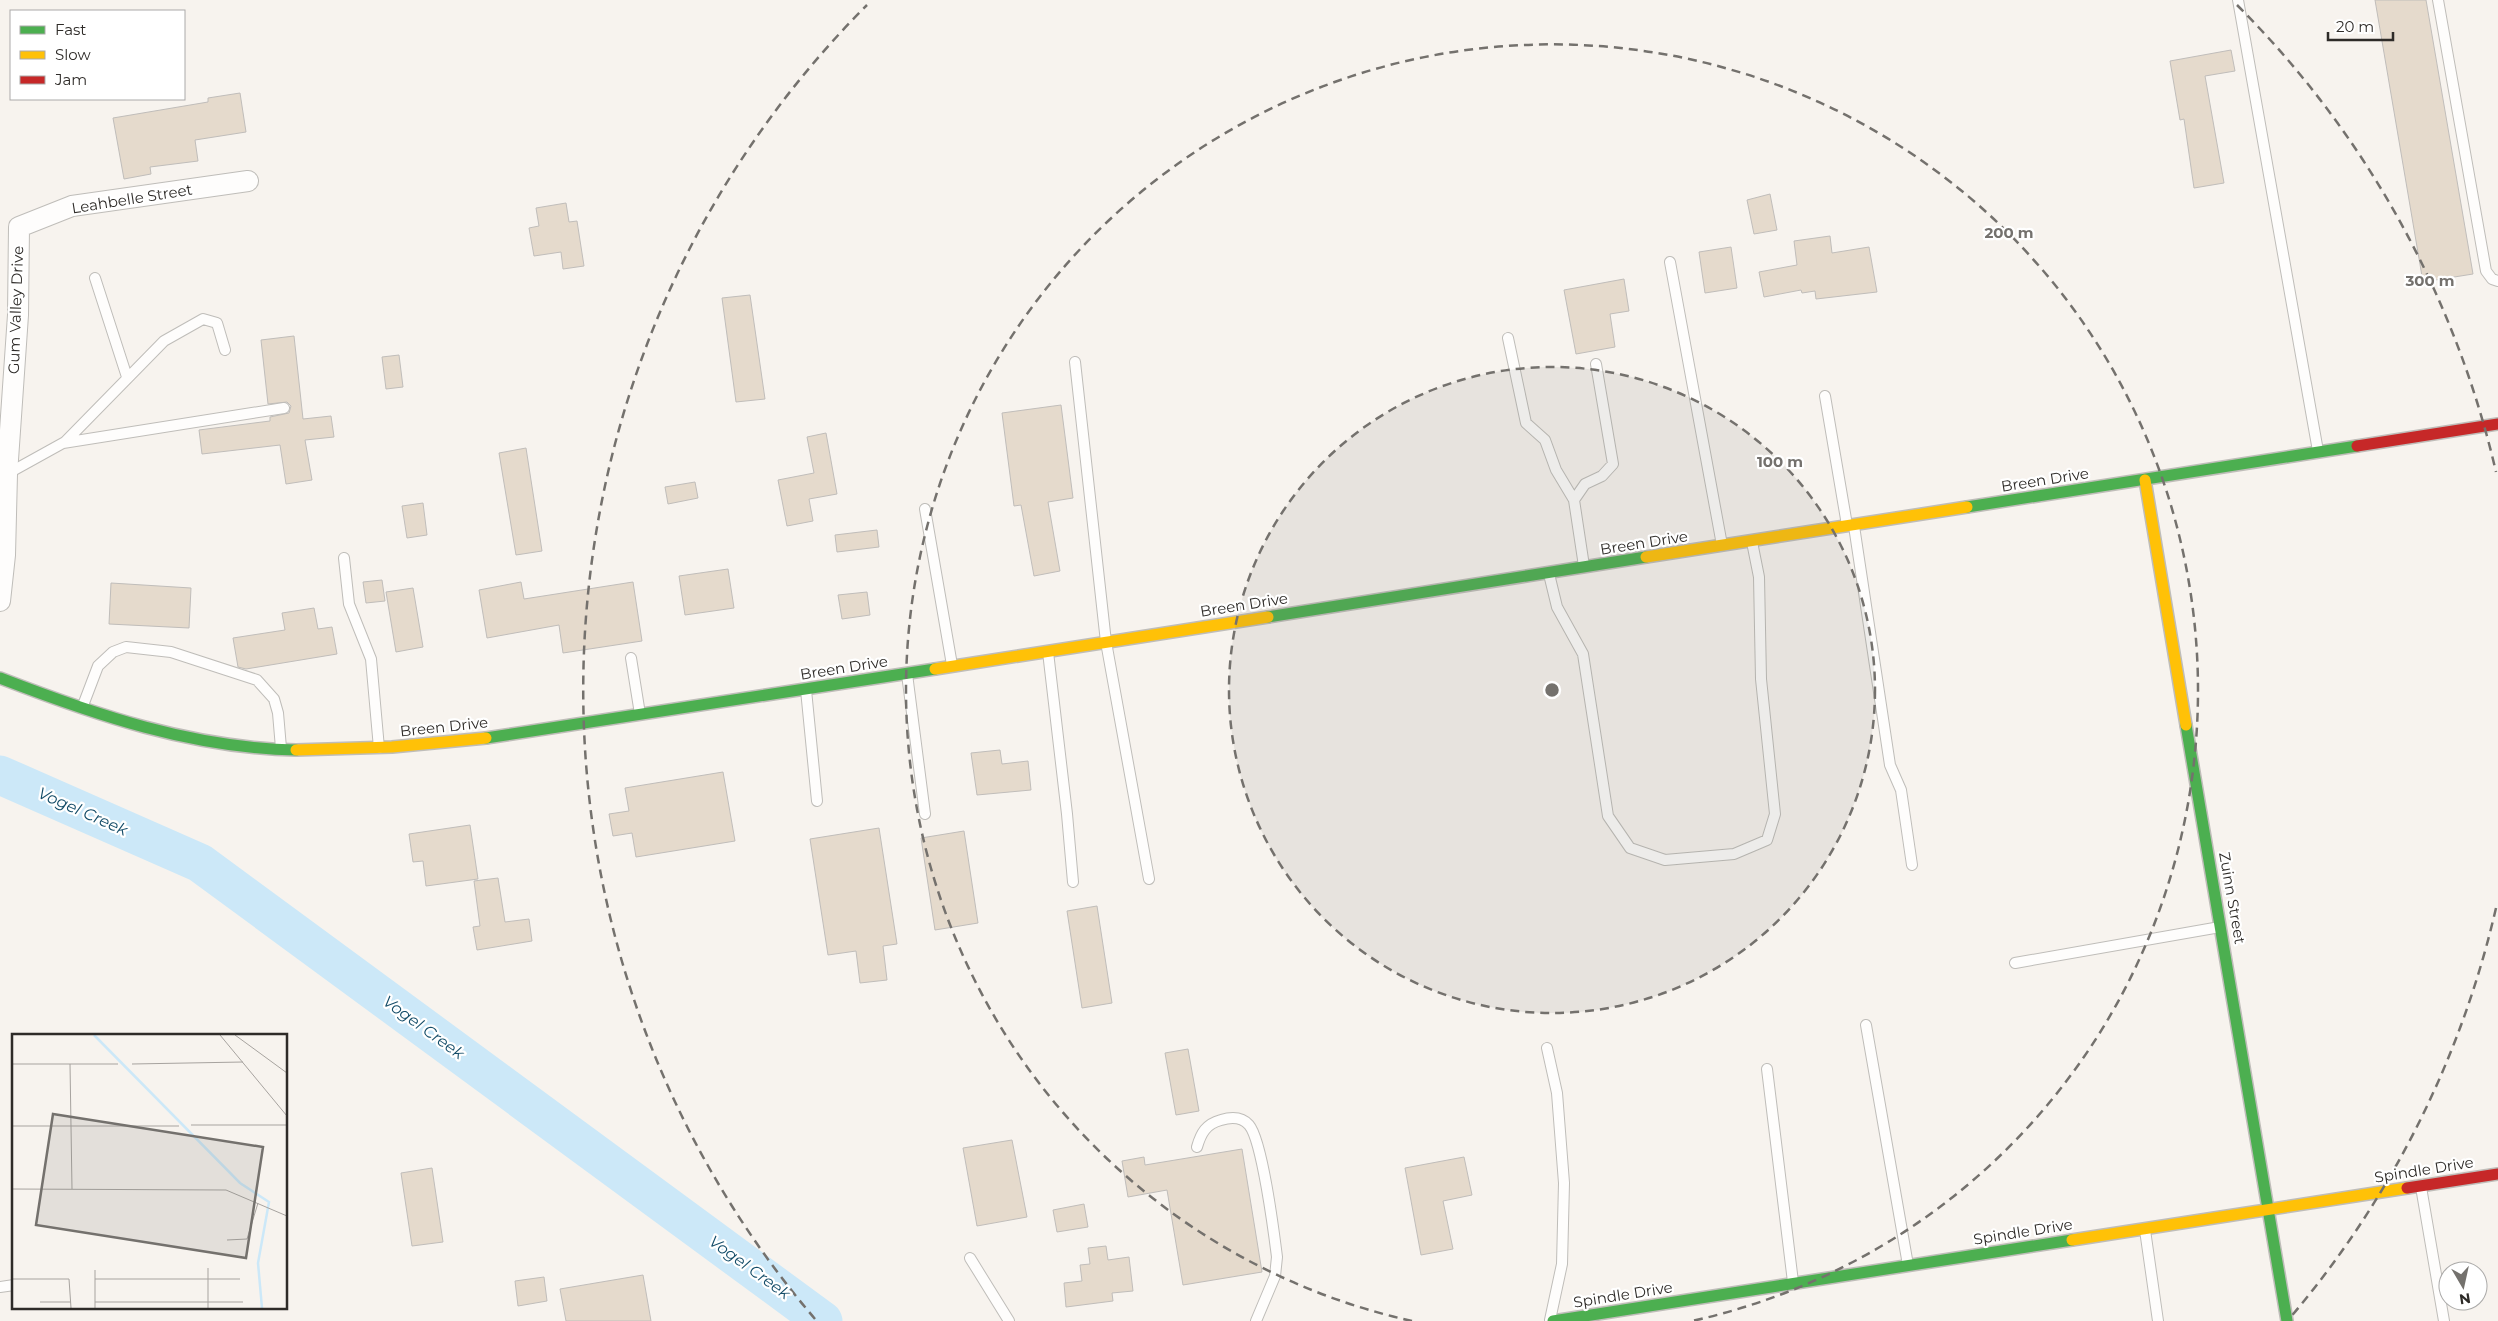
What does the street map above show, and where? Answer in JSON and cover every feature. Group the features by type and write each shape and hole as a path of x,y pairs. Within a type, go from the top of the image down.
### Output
{"street":[{"name":"Leahbelle Street","path":"19,227 72,206 248,181"},
{"name":"Gum Valley Drive","path":"0,601 6,555 7,474 18,314 19,227"},
{"name":"Breen Drive","path":"0,678 150,730 213,743 281,749 348,751 499,737 2498,424"},
{"name":"Zuinn Street","path":"2146,480 2287,1321"},
{"name":"Spindle Drive","path":"1552,1321 2498,1174"}],"lane":[{"path":"2238,0 2318,452"},
{"path":"2438,0 2486,271 2492,279 2498,281"},
{"path":"1670,262 1722,546"},
{"path":"95,278 127,377"},
{"path":"7,474 63,443 164,341 202,319 217,323 225,350"},
{"path":"1508,338 1526,423 1545,440 1556,470 1574,500 1584,568"},
{"path":"1075,362 1106,642 1149,879"},
{"path":"1574,500 1585,484 1602,476 1613,464 1596,364"},
{"path":"1824,396 1850,526 1890,765 1901,790 1912,865"},
{"path":"63,443 284,408"},
{"path":"926,509 953,666"},
{"path":"1549,573 1557,607 1583,654 1608,816 1630,848 1665,860 1734,854 1767,840 1775,814 1762,679 1759,578 1752,541"},
{"path":"344,558 349,604 371,659 380,748"},
{"path":"82,708 98,666 113,652 126,647 170,652 257,680 274,699 278,714 281,749"},
{"path":"1048,651 1073,882"},
{"path":"631,658 640,715"},
{"path":"907,673 926,814"},
{"path":"806,689 817,802"},
{"path":"2015,962 2221,927"},
{"path":"1866,1025 1908,1266"},
{"path":"1547,1048 1557,1093 1564,1183 1562,1264 1552,1321"},
{"path":"1767,1068 1794,1283"},
{"path":"1197,1147 1200,1135 1206,1127 1216,1121 1237,1118 1254,1124 1277,1257 1275,1276 1256,1321"},
{"path":"2421,1186 2444,1321"},
{"path":"2145,1229 2158,1321"},
{"path":"970,1258 1009,1321"}],"building":[{"path":"2375,0 2426,0 2473,274 2423,282"},
{"path":"2231,50 2235,71 2205,76 2224,183 2194,188 2184,119 2180,120 2170,61"},
{"path":"240,93 246,132 195,140 198,161 150,167 151,174 124,179 113,118 208,102 208,98"},
{"path":"1770,194 1777,230 1754,234 1747,200"},
{"path":"566,203 569,222 577,221 584,266 563,269 561,252 534,256 529,228 539,226 536,208"},
{"path":"1830,236 1832,253 1869,247 1877,292 1816,299 1815,291 1802,293 1801,290 1764,297 1759,272 1797,265 1794,241"},
{"path":"1731,247 1737,288 1705,293 1699,252"},
{"path":"1624,279 1629,311 1610,314 1615,347 1576,354 1564,290"},
{"path":"750,295 765,399 736,402 722,298"},
{"path":"294,336 303,419 331,416 334,437 305,440 312,480 286,484 280,445 202,454 199,430 270,421 270,417 289,413 291,406 287,402 268,404 261,340"},
{"path":"399,355 403,387 386,389 382,357"},
{"path":"1061,405 1073,498 1048,502 1060,571 1034,576 1021,505 1014,506 1002,413"},
{"path":"826,433 837,494 809,499 813,521 787,526 778,480 814,473 807,437"},
{"path":"526,448 542,551 516,555 499,453"},
{"path":"695,482 698,498 668,504 665,487"},
{"path":"423,503 427,535 407,538 402,506"},
{"path":"877,530 879,547 837,552 835,535"},
{"path":"728,569 734,608 685,615 679,576"},
{"path":"382,580 385,601 366,603 363,582"},
{"path":"521,582 524,599 633,582 642,641 563,653 559,625 487,638 479,590"},
{"path":"111,583 191,588 189,628 109,624"},
{"path":"413,588 423,647 396,652 386,592"},
{"path":"867,592 870,615 842,619 838,595"},
{"path":"314,608 318,629 332,627 337,654 246,669 238,667 233,638 285,630 282,613"},
{"path":"1000,750 1002,764 1028,761 1031,790 977,795 971,753"},
{"path":"723,772 735,841 636,857 632,833 613,836 609,814 629,811 625,788"},
{"path":"470,825 478,879 426,886 423,861 413,862 409,834"},
{"path":"879,828 897,944 883,946 887,980 860,983 856,951 828,955 810,839"},
{"path":"964,831 978,923 935,930 921,838"},
{"path":"498,878 505,922 529,919 532,941 477,950 473,927 480,926 474,881"},
{"path":"1097,906 1112,1003 1082,1008 1067,911"},
{"path":"1188,1049 1199,1111 1176,1115 1165,1053"},
{"path":"1012,1140 1027,1217 977,1226 963,1148"},
{"path":"1242,1149 1262,1272 1183,1285 1167,1190 1128,1197 1122,1161 1144,1157 1145,1165"},
{"path":"1464,1157 1472,1195 1443,1201 1453,1249 1421,1255 1405,1168"},
{"path":"432,1168 443,1242 412,1246 401,1173"},
{"path":"1084,1204 1088,1227 1057,1232 1053,1210"},
{"path":"1106,1246 1108,1260 1129,1257 1133,1291 1112,1293 1113,1301 1066,1307 1064,1283 1082,1281 1080,1265 1090,1264 1088,1248"},
{"path":"643,1275 651,1321 566,1321 560,1289"},
{"path":"544,1277 547,1301 518,1306 515,1281"}],"waterway":[{"name":"Vogel Creek","path":"0,775 200,863 823,1321"}],"traffic: fast":[{"path":"1967,507 2357,446"},
{"path":"1268,617 1646,557"},
{"path":"486,738 935,669"},
{"path":"0,678 72,705 145,727 219,743 257,748 296,750"},
{"path":"2186,725 2287,1321"},
{"path":"1553,1321 2072,1240"}],"traffic: slow":[{"path":"2145,480 2186,725"},
{"path":"1646,557 1967,507"},
{"path":"935,669 1268,617"},
{"path":"296,750 392,747 486,738"},
{"path":"2072,1240 2407,1188"}],"traffic: jam":[{"path":"2357,446 2498,424"},
{"path":"2407,1188 2498,1174"}]}
